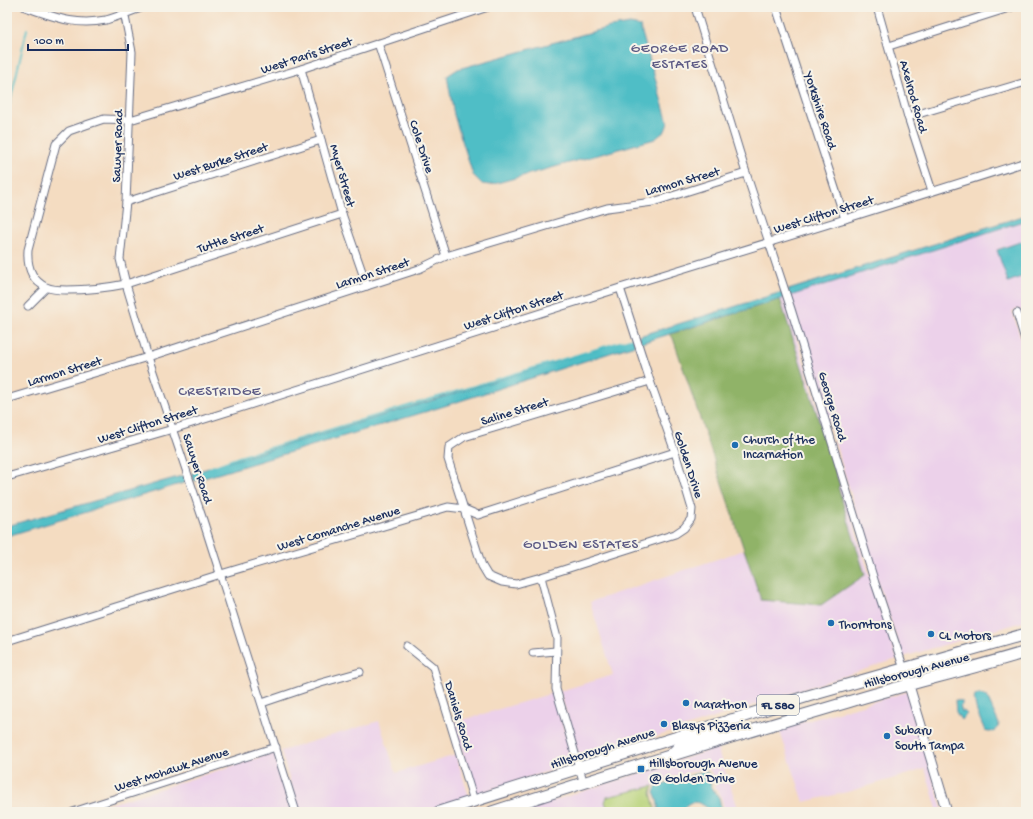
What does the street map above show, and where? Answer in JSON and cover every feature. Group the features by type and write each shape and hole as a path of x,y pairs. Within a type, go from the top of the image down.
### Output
{"main road":[{"name":"Hillsborough Avenue","path":"439,812 832,688 1026,634"},
{"name":"Hillsborough Avenue","path":"492,812 517,808 584,784 669,757 908,684 980,666 1026,652"},
{"path":"669,757 682,744 729,730 731,720"},
{"path":"464,812 487,805 499,794"}],"street":[{"path":"26,7 61,20 84,23 107,20 123,10 144,7"},
{"name":"West Paris Street","path":"46,288 37,282 30,270 28,255 56,144 69,131 104,119 130,120 301,70 488,7"},
{"name":"George Road","path":"695,7 746,173 791,309 875,583 904,669 947,812"},
{"name":"Yorkshire Road","path":"776,7 845,219"},
{"name":"Axelrod Road","path":"877,7 908,117 932,191"},
{"path":"889,46 1012,7"},
{"name":"Sawyer Road","path":"123,10 132,52 126,202 120,259 148,356 221,574 296,812"},
{"name":"Cole Drive","path":"378,43 446,256"},
{"name":"Myer Street","path":"301,70 342,214 367,286"},
{"path":"908,117 1026,82"},
{"name":"West Burke Street","path":"126,202 321,140"},
{"name":"West Clifton Street","path":"7,477 173,428 1026,162"},
{"name":"Larmon Street","path":"7,400 419,269 446,256 606,208 653,202 746,173"},
{"name":"Tuttle Street","path":"46,288 56,290 87,290 104,289 126,284 342,214"},
{"path":"28,306 46,288"},
{"name":"Golden Drive","path":"541,577 675,534 684,528 691,519 692,509 675,452 620,288"},
{"path":"1017,314 1026,343"},
{"name":"Saline Street","path":"541,577 516,584 502,582 488,576 482,566 448,459 450,447 464,437 650,381"},
{"name":"West Comanche Avenue","path":"7,641 221,574 448,506 464,509 478,515 675,452"},
{"path":"541,577 557,638 556,689 584,784"},
{"name":"Daniels Road","path":"407,646 432,667 474,801"},
{"path":"533,653 556,651"},
{"path":"262,703 321,683 360,672"},
{"name":"West Mohawk Avenue","path":"73,812 276,747"}],"shaded area":[{"path":"1026,220 1026,240 997,249 1008,282 1026,275 1026,332 1019,309 1012,311 1026,355 1026,621 903,657 878,582 790,296"},
{"path":"784,298 872,584 897,659 580,761 560,691 613,675 590,602 744,550 761,600 840,486 780,299"},
{"path":"907,692 943,812 938,812 925,769 851,791 804,802 779,729"},
{"path":"553,693 574,763 476,794 453,723"},
{"path":"379,721 396,773 456,755 469,797 421,812 299,812 281,751"},
{"path":"717,748 737,805 738,812 725,812 721,797 715,787 716,783 710,770 704,768 671,777 653,786 608,797 605,802 609,812 582,812 575,806 557,812 522,812 522,811"},
{"path":"274,753 292,812 85,812 120,801"}],"green space":[{"path":"780,299 840,486 838,487 865,575 821,605 761,600 673,338 670,334"},
{"path":"653,786 651,793 655,809 653,812 609,812 605,802 607,797"}],"water":[{"path":"630,24 640,26 668,123 665,131 655,139 490,185 482,184 473,175 454,115 447,76 458,69 610,27"},
{"path":"1026,215 1026,220 790,296 788,290"},
{"path":"1026,240 1026,275 1008,282 997,250"},
{"path":"782,292 784,298 641,343 639,336"},
{"path":"633,338 635,345 438,408 194,481 192,473"},
{"path":"185,475 187,482 7,536 7,526"},
{"path":"980,694 987,697 999,724 998,727 992,732 985,731 977,712 974,698 976,695"},
{"path":"955,700 962,701 962,705 960,706 962,712 964,711 967,714 961,720 956,712"},
{"path":"704,771 708,773 711,786 719,798 722,812 710,812 704,805 695,802 688,804 683,812 658,812 658,802 654,793 656,787"}],"waterway":[{"path":"7,115 27,29"},
{"path":"209,468 239,457 633,338"}],"place":[{"name":"Church of the Incarnation","path":"735,445"},
{"name":"Thorntons","path":"831,623"},
{"name":"CL Motors","path":"931,634"},
{"name":"Marathon","path":"686,703"},
{"name":"Blasys Pizzeria","path":"664,724"},
{"name":"Subaru South Tampa","path":"887,736"},
{"name":"Hillsborough Avenue @ Golden Drive","path":"641,769"}],"district":[{"name":"GEORGE ROAD ESTATES","path":"680,56"},
{"name":"CRESTRIDGE","path":"220,390"},
{"name":"GOLDEN ESTATES","path":"581,543"}]}
